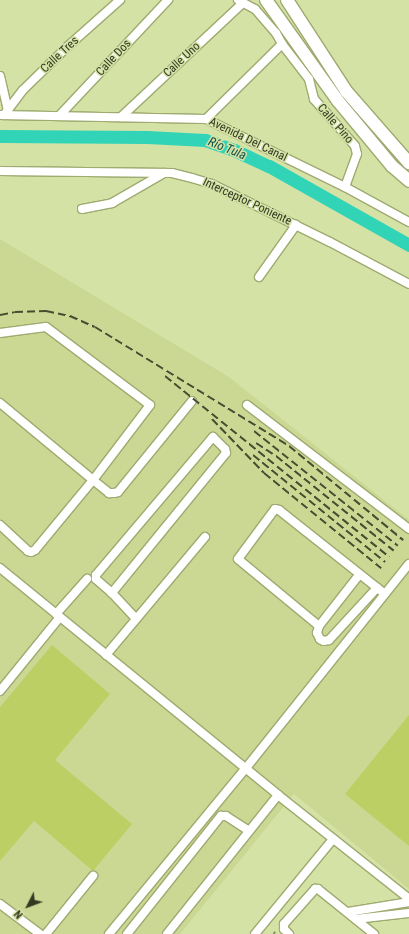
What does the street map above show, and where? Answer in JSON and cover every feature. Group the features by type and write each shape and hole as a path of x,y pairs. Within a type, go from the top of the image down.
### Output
{"highway":[{"path":"266,0 338,101 392,166 409,182"},
{"path":"287,0 346,92 409,163"}],"street":[{"name":"Calle Tres","path":"4,113 23,90 67,47 99,21 120,0"},
{"path":"156,0 162,6"},
{"name":"Calle Dos","path":"60,115 168,0"},
{"name":"Calle Pino","path":"241,1 255,9 276,33 282,44 309,79 314,99 356,146 357,154 345,187"},
{"name":"Calle Uno","path":"121,118 241,1"},
{"path":"206,119 282,44"},
{"path":"0,76 4,113"},
{"name":"Avenida Del Canal","path":"4,113 121,118 206,119 345,187 409,222"},
{"name":"Interceptor Poniente","path":"0,171 165,173 192,178 212,184 296,225 409,284"},
{"path":"82,209 112,203 165,173"},
{"path":"259,277 296,225"},
{"path":"0,333 46,327 149,403 150,407 93,480 31,552 0,525"},
{"path":"0,403 109,493 118,492 192,401"},
{"path":"247,405 409,529"},
{"path":"112,593 226,454 225,449 214,438 211,438 96,575 96,579 112,593 136,619"},
{"path":"319,626 238,559 256,533 277,508 359,575 385,594"},
{"path":"106,655 205,537"},
{"path":"109,934 246,768 409,564"},
{"path":"0,568 278,795 409,899"},
{"path":"359,575 319,626 317,636 324,641 329,640 377,588"},
{"path":"0,690 86,579"},
{"path":"167,934 278,795"},
{"path":"127,934 221,816 226,816 249,831"},
{"path":"255,934 333,839"},
{"path":"46,934 93,876"},
{"path":"289,934 284,929 284,924 315,889 322,891 374,934"},
{"path":"348,912 409,902"},
{"path":"0,904 40,934"},
{"path":"356,919 409,912"}],"shaded area":[{"path":"0,239 229,377 409,520 409,889 294,794 180,934 0,934"}],"building":[{"path":"52,645 110,694 55,760 132,824 93,871 34,821 0,861 0,707"},
{"path":"409,715 409,846 345,794"}],"waterway":[{"name":"Río Tula","path":"0,136 147,137 205,140 234,150 269,166 409,245"}],"railway":[{"path":"0,315 15,312 46,311 70,316 95,327 289,446 403,540"},
{"path":"165,376 389,557"},
{"path":"212,419 264,473 381,568"},
{"path":"254,431 398,546"},
{"path":"256,443 276,456 394,551"},
{"path":"253,455 385,562"}]}
